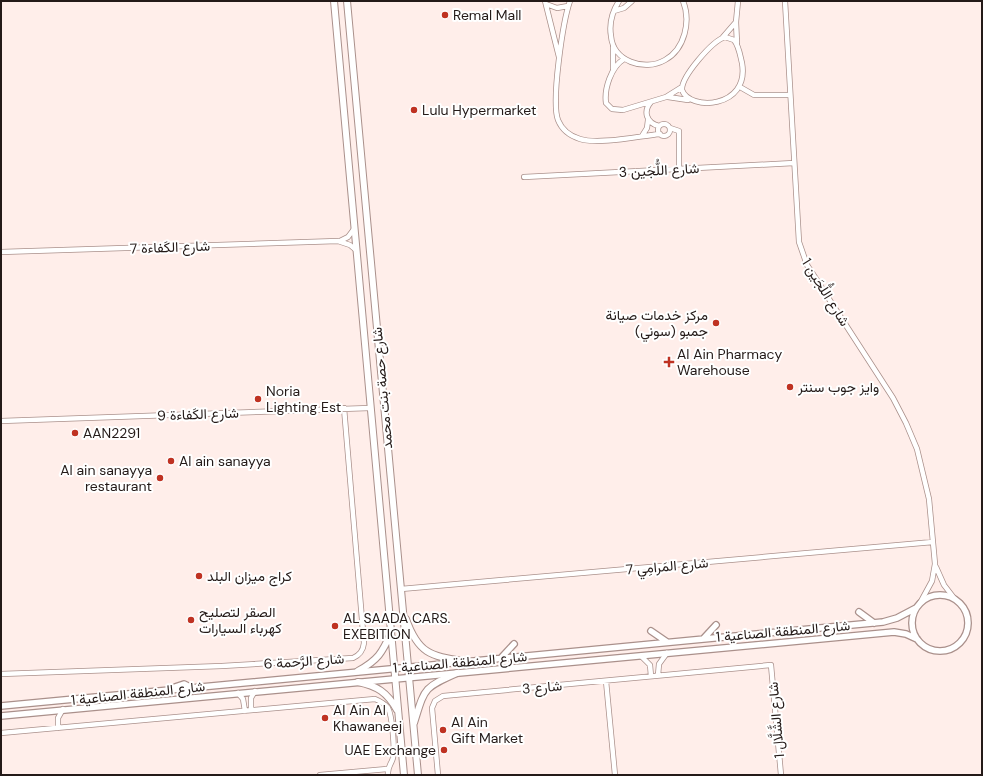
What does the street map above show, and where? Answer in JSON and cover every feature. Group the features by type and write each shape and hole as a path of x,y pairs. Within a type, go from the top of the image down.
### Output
{"main road":[{"name":"شارع حصة بنت محمد","path":"334,1 404,775"},
{"name":"شارع حصة بنت محمد","path":"347,1 418,775"},
{"path":"403,611 414,638 422,649 439,657 463,661"},
{"path":"358,671 377,659 392,631"},
{"path":"413,727 419,704 426,690 438,681 457,673"},
{"path":"358,682 371,685 383,691 390,698 398,712"}],"street":[{"path":"570,1 559,58 556,107 558,119 563,129 574,137 589,141 660,134 667,135 670,128"},
{"path":"619,1 614,11 610,27 613,46 613,69 606,93 606,103 612,109 619,111 666,97 682,87 698,61 736,22"},
{"path":"614,11 624,8 632,1"},
{"path":"613,46 618,55 624,59 636,63 653,64 664,61 674,53 682,43 686,29 686,16 683,1"},
{"path":"666,97 690,100 722,101 733,95 740,87 743,69 737,44 736,22 738,1"},
{"name":"شارع اللُّجَين 1","path":"785,1 798,234 804,258 893,398 906,423 917,449 924,475 931,517 935,564 940,579 954,598"},
{"path":"545,3 557,8 568,6"},
{"path":"545,3 559,58"},
{"path":"553,34 563,34"},
{"path":"722,38 730,38 737,44"},
{"path":"613,69 624,59"},
{"path":"682,87 683,93 690,100"},
{"path":"740,87 754,95 790,95"},
{"path":"642,136 647,128 647,108 652,102"},
{"path":"636,106 646,114"},
{"path":"648,120 659,126 665,124 670,128 679,131 680,169"},
{"path":"659,126 658,131 660,134"},
{"name":"شارع اللُّجَين 3","path":"524,177 794,163"},
{"path":"338,241 348,237 354,229"},
{"name":"شارع الكَفاءة 7","path":"1,252 338,241 350,244 356,250"},
{"name":"شارع الرَّحمة 6","path":"1,674 222,666 353,658 359,655 363,650 364,643 344,408"},
{"name":"شارع الكَفاءة 9","path":"1,421 370,408"},
{"name":"شارع المَرامِي 7","path":"401,589 933,542"},
{"name":"شارع اللُّجَين 1","path":"918,606 932,581 935,564"},
{"path":"936,595 954,598 963,606 968,618 968,630 962,642 951,649 939,651 926,647 917,638 912,626 914,614 918,606 936,595"},
{"name":"شارع المنطقة الصناعية 1","path":"1,706 874,623 897,618 918,606"},
{"path":"859,612 874,623"},
{"path":"704,638 716,625"},
{"path":"651,631 667,642"},
{"name":"شارع المنطقة الصناعية 1","path":"1,716 179,698 409,678 894,632 917,638"},
{"path":"501,658 514,644"},
{"path":"658,675 659,664 667,653"},
{"path":"641,656 650,665 651,676"},
{"name":"شارع 3","path":"438,775 432,711 435,700 446,695 771,665"},
{"name":"شارع الشَّلَّال 1","path":"771,665 781,775"},
{"path":"606,681 615,775"},
{"path":"179,698 187,694 189,688"},
{"path":"251,710 251,701 255,691"},
{"path":"238,693 243,699 245,711"},
{"path":"1,733 368,699 378,700 386,706 390,714 394,756 387,769 388,775"},
{"path":"57,721 64,709"},
{"path":"49,711 57,721 58,728"},
{"path":"320,775 387,769"}],"place":[{"name":"Remal Mall","path":"445,15"},
{"name":"Lulu Hypermarket","path":"414,110"},
{"name":"مركز خدمات صيانة جمبو (سوني)","path":"716,323"},
{"name":"Al Ain Pharmacy Warehouse","path":"669,362"},
{"name":"وايز جوب سنتر","path":"790,387"},
{"name":"Noria Lighting Est","path":"258,399"},
{"name":"AAN2291","path":"75,433"},
{"name":"Al ain sanayya","path":"171,461"},
{"name":"Al ain sanayya restaurant","path":"160,478"},
{"name":"كراج ميزان البلد","path":"199,576"},
{"name":"الصقر لتصليح كهرباء السيارات","path":"191,620"},
{"name":"AL SAADA CARS. EXEBITION","path":"335,626"},
{"name":"Al Ain Al Khawaneej","path":"325,718"},
{"name":"Al Ain Gift Market","path":"443,730"},
{"name":"UAE Exchange","path":"444,750"}]}
